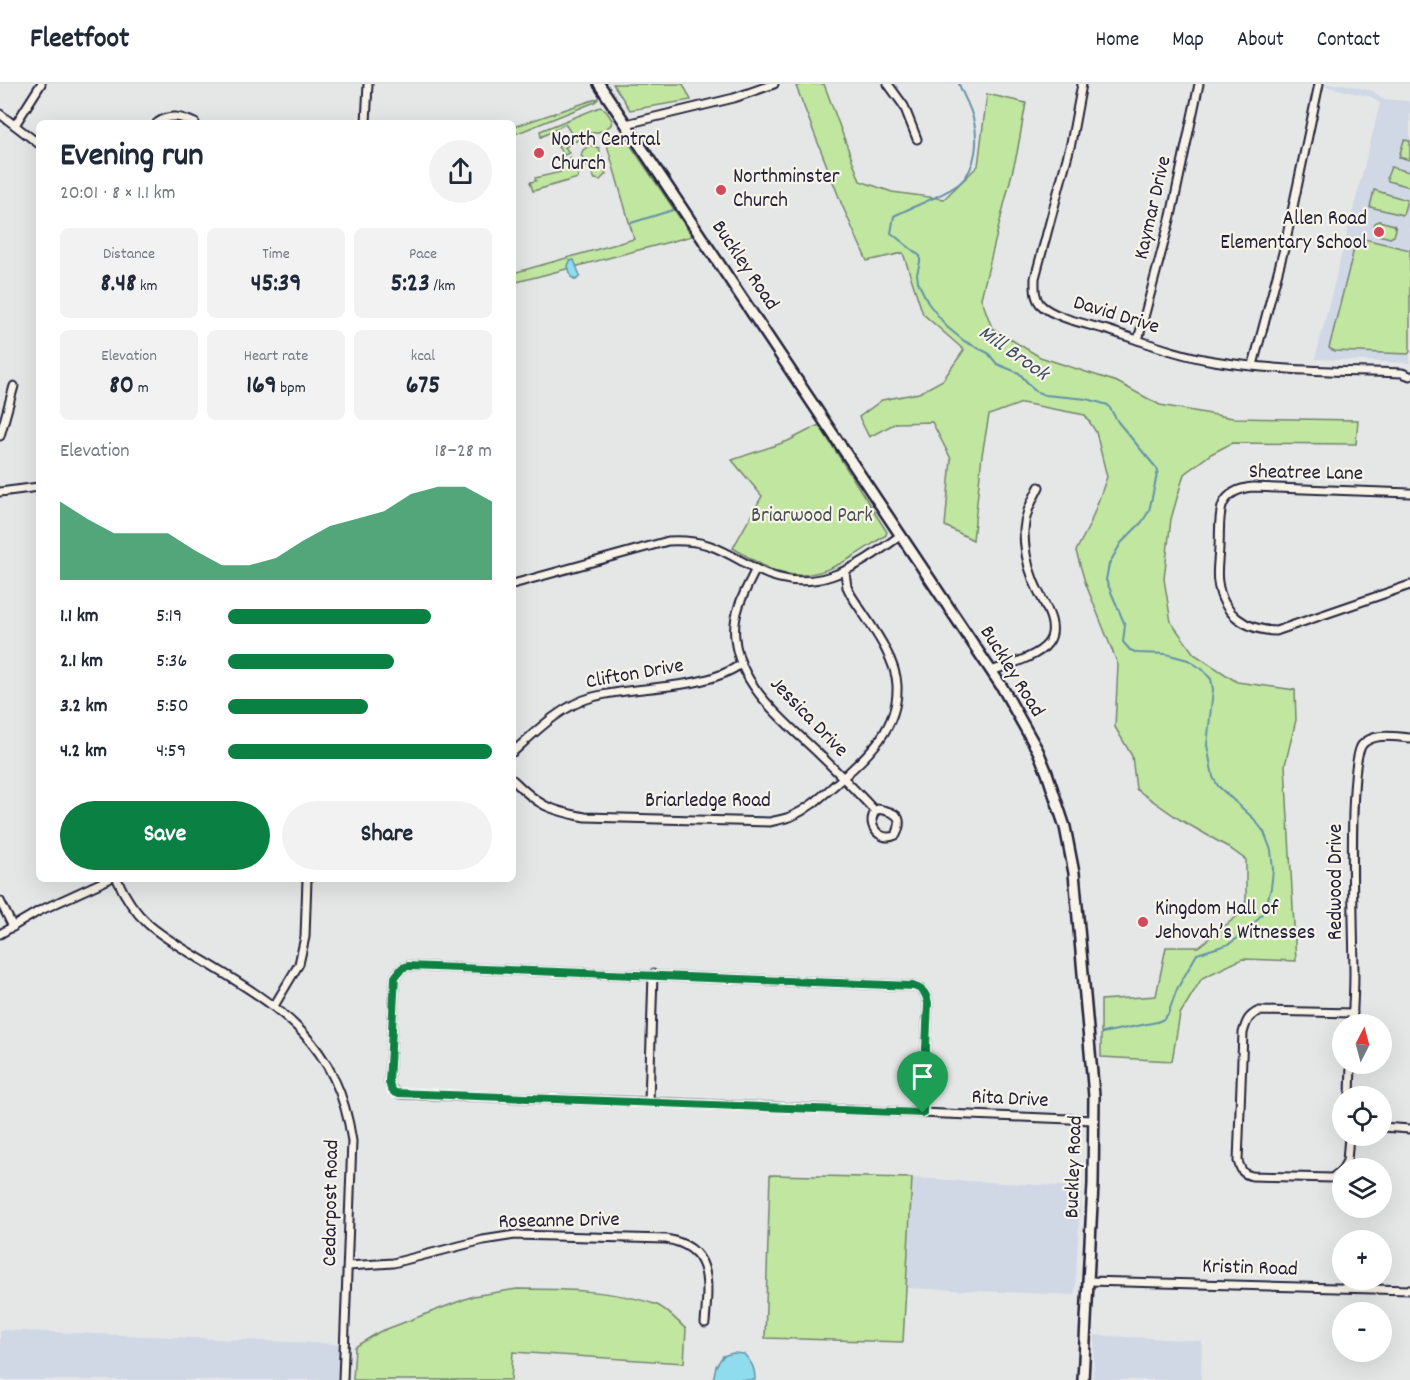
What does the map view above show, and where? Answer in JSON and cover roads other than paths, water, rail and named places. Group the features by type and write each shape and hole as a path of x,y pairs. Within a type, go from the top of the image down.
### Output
{"street":[{"path":"15,125 41,84"},
{"path":"366,120 368,84"},
{"name":"Buckley Road","path":"599,84 991,671 1038,751 1047,773 1065,827 1074,873 1090,1034 1095,1120 1083,1380"},
{"path":"626,124 734,98 774,84"},
{"path":"888,84 904,106 916,139"},
{"name":"David Drive","path":"1082,84 1071,143 1035,278 1035,295 1041,304 1053,313 1190,356 1215,361 1402,373 1410,376"},
{"name":"Kaymar Drive","path":"1138,340 1171,216 1199,84"},
{"path":"1253,365 1284,249 1319,84"},
{"path":"0,114 36,142"},
{"path":"162,120 171,116 188,120"},
{"path":"0,436 14,386"},
{"path":"0,492 36,487"},
{"path":"991,671 1037,652 1048,643 1053,632 1053,623 1032,579 1026,552 1024,530 1026,512 1039,487"},
{"name":"Sheatree Lane","path":"1410,493 1244,487 1236,491 1223,505 1220,521 1218,583 1226,606 1234,616 1255,628 1276,631 1410,585"},
{"path":"516,583 668,541 689,540 708,544 771,576 802,581 821,580 845,572 873,556 901,535"},
{"name":"Jessica Drive","path":"756,569 737,610 734,637 741,664 748,678 765,700 875,811"},
{"name":"Briarledge Road","path":"516,783 543,806 557,812 585,817 770,822 791,816 811,806 860,763 882,737 892,717 897,684 885,648 851,595 845,572"},
{"name":"Clifton Drive","path":"516,749 533,733 562,712 591,697 626,690 693,682 724,674 741,664"},
{"name":"Redwood Drive","path":"1353,1013 1352,910 1355,778 1359,752 1365,742 1378,736 1410,738"},
{"name":"Jessica Drive","path":"878,809 892,811 898,816 900,824 896,835 890,838 882,837 876,832 872,822 875,811 878,809"},
{"path":"0,934 39,911 102,882"},
{"name":"Cedarpost Road","path":"119,882 132,906 154,930 274,1006 295,1023 325,1060 334,1078 348,1116 352,1162 343,1380"},
{"path":"274,1006 298,964 305,937 307,882"},
{"path":"0,901 13,927"},
{"name":"Rita Drive","path":"923,1113 928,1003 926,994 920,988 913,986 408,966 402,968 395,977 389,1082 395,1093 1095,1120"},
{"path":"649,1102 653,975"},
{"path":"1332,1178 1252,1176 1241,1170 1238,1161 1243,1033 1251,1015 1259,1011 1353,1013"},
{"path":"1392,1128 1410,1129"},
{"name":"Roseanne Drive","path":"348,1266 393,1263 483,1240 515,1235 679,1241 688,1245 699,1255 705,1269 708,1286 705,1323"},
{"name":"Kristin Road","path":"1089,1281 1410,1290"}],"water":[{"path":"574,260 580,276 576,280 571,277 568,266 570,261"},
{"path":"733,1353 744,1354 747,1357 754,1369 755,1380 713,1380 716,1366 723,1356"}],"waterway":[{"name":"Mill Brook","path":"959,84 975,126 975,152 970,169 966,177 954,187 894,216 891,233 920,256 918,282 928,303 947,327 964,341 988,353 997,364 1019,373 1035,391 1045,395 1087,399 1108,405 1118,422 1158,470 1149,511 1142,522 1121,543 1109,564 1106,580 1125,625 1123,642 1130,650 1138,653 1166,654 1188,660 1202,669 1211,679 1213,689 1207,745 1213,777 1218,786 1254,819 1264,832 1271,850 1273,870 1265,910 1249,930 1229,944 1197,954 1177,989 1164,1019 1102,1033"},
{"path":"631,223 673,210"}],"place":[{"name":"North Central Church","path":"539,153"},
{"name":"Northminster Church","path":"721,190"},
{"name":"Allen Road Elementary School","path":"1379,232"},
{"name":"Kingdom Hall of Jehovah’s Witnesses","path":"1143,922"}],"park label":[{"name":"Briarwood Park","path":"812,517"}]}
